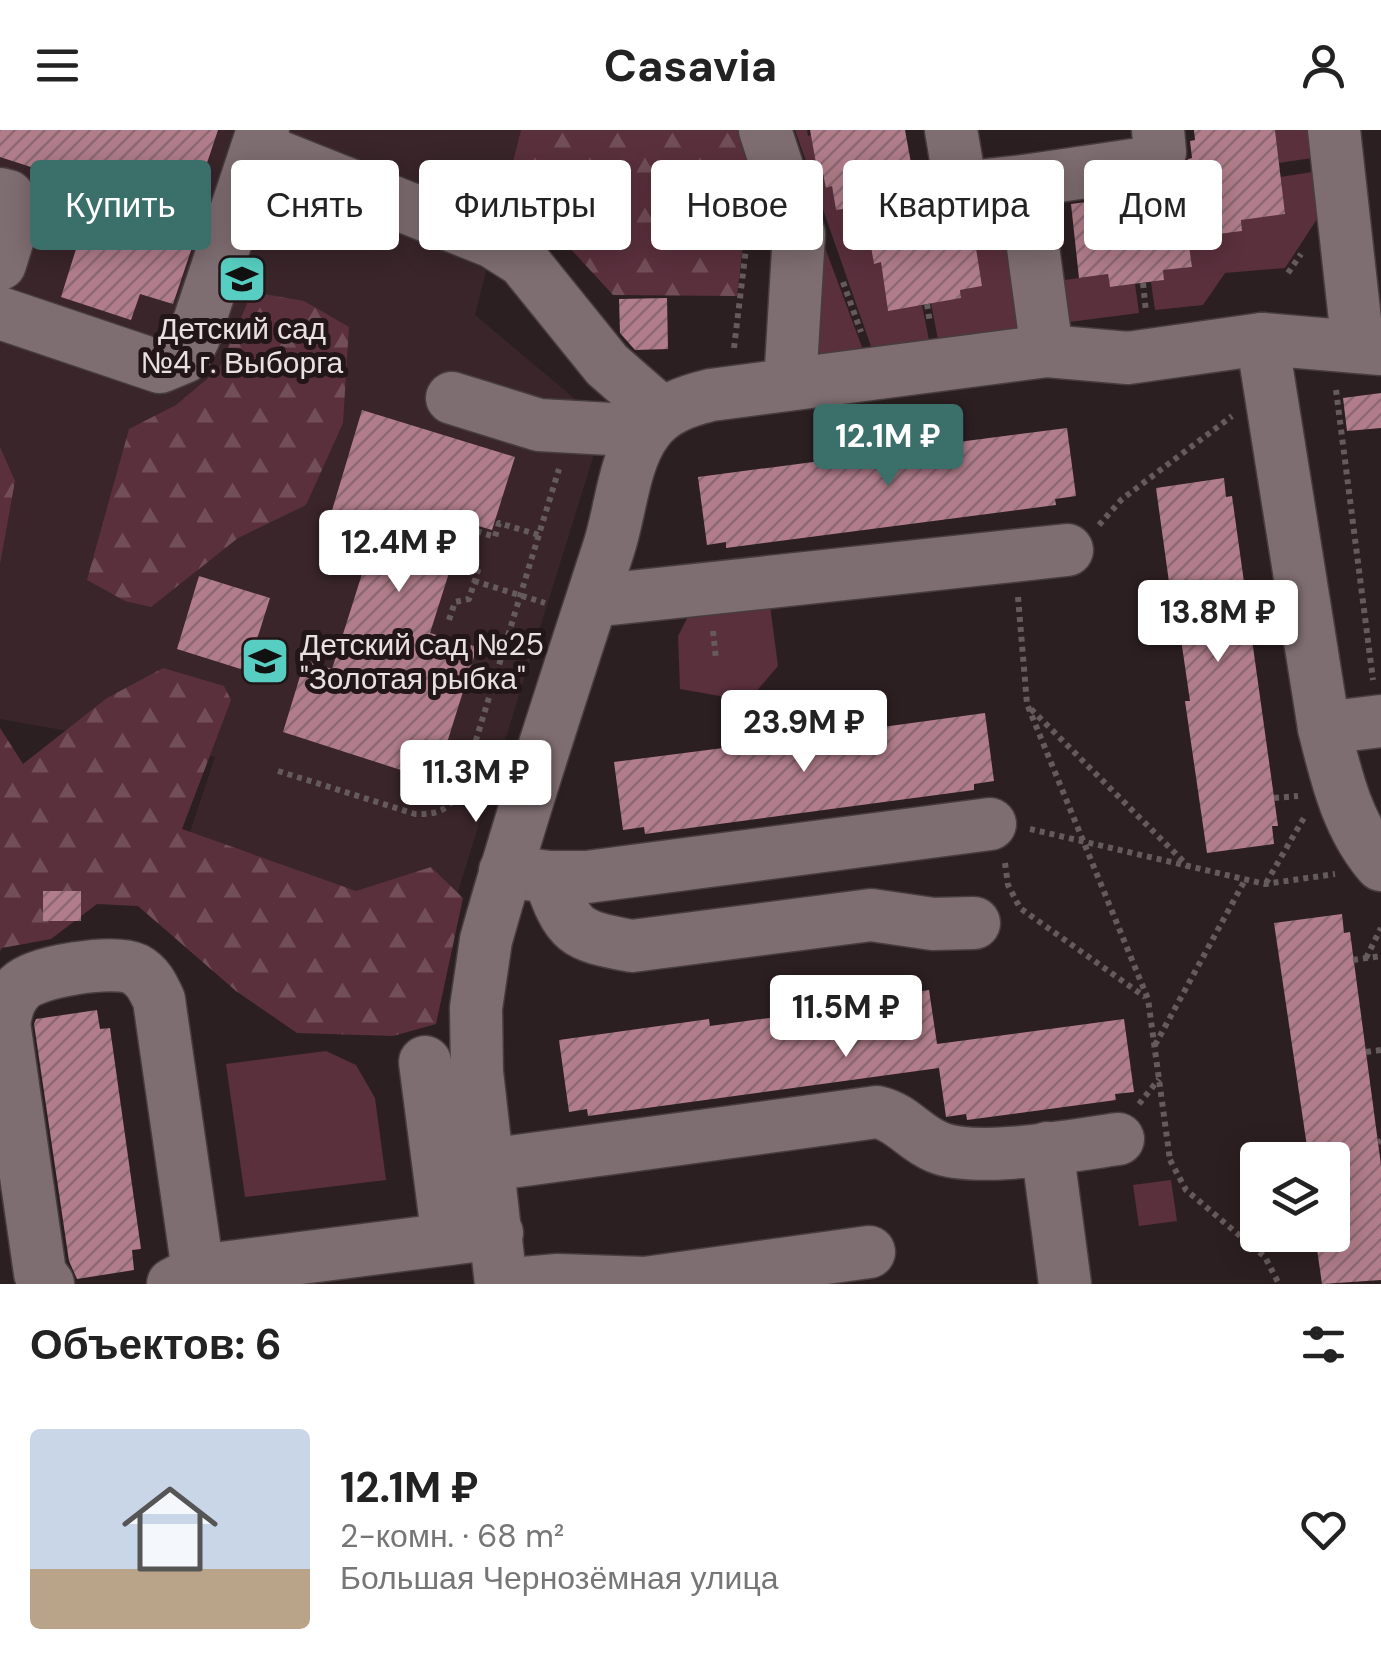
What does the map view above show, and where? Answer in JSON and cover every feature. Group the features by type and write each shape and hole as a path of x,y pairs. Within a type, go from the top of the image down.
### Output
{"street":[{"path":"765,130 799,234 790,384"},
{"path":"951,130 956,160"},
{"path":"1064,174 1154,162 1160,152 1158,130"},
{"path":"482,1252 488,1164 477,1072 476,1008 486,940 527,874 570,602 614,531 633,455 654,422 684,402 711,394 1047,351 1128,358 1262,339 1356,347 1334,130"},
{"path":"0,314 160,367 184,357 260,139 492,242 523,261 654,422"},
{"path":"0,194 8,196 14,218 0,264"},
{"path":"1033,250 1047,351"},
{"path":"1262,339 1324,728 1340,791 1364,846 1362,869"},
{"path":"452,398 539,425 567,428 654,422"},
{"path":"570,602 1067,550"},
{"path":"1324,728 1380,721"},
{"path":"527,874 587,877 1003,825"},
{"path":"527,874 564,919 592,939 632,946 870,915 933,924 974,924"},
{"path":"48,1284 40,1273 4,1023 8,1002 21,985 40,975 112,965 134,968 150,980 159,1000 185,1278 482,1252"},
{"path":"425,1062 482,1252"},
{"path":"488,1164 877,1112 897,1117 913,1134 940,1149 1000,1154 1118,1138"},
{"path":"1047,1148 1065,1284"},
{"path":"512,1284 558,1280 645,1283 870,1252"}],"path":[{"path":"1143,283 1147,318"},
{"path":"1356,347 1380,721"},
{"path":"1067,550 1083,544 1122,499 1237,412"},
{"path":"278,771 415,814 434,815 451,806 461,789 521,595 561,462 567,428"},
{"path":"448,522 495,537 499,523 539,535"},
{"path":"449,620 454,602 469,599 479,567 468,556 476,531"},
{"path":"474,581 521,595 570,602"},
{"path":"1021,630 1027,704 1148,999 1170,1160"},
{"path":"1027,704 1189,866"},
{"path":"1265,884 1309,809"},
{"path":"1003,825 1265,884 1362,869"},
{"path":"1155,1045 1245,880"},
{"path":"1008,885 1020,908 1148,999"},
{"path":"1366,958 1381,928"},
{"path":"1353,960 1381,956"},
{"path":"1366,1052 1381,1050"},
{"path":"1186,1190 1264,1257 1279,1284"}],"shaded area":[{"name":"Детский сад №25 \"Золотая рыбка\"","path":"0,130 521,130 514,160 419,160 419,250 491,250 475,315 588,410 595,451 447,927 190,832 215,757 0,719"}],"green space":[{"path":"521,130 745,130 755,160 651,160 651,250 742,250 737,296 613,295 572,250 631,250 631,160 513,160"},
{"path":"795,130 807,130 811,135 815,160 806,160"},
{"path":"1275,130 1309,130 1312,158 1279,163"},
{"path":"1313,172 1319,216 1285,268 1225,273 1203,305 1155,310 1151,282 1164,280 1163,270 1192,267 1190,250 1222,250 1222,234 1242,231 1241,220 1280,177"},
{"path":"823,174 826,187 832,186 836,210 843,209 843,250 872,250 874,263 881,262 888,310 922,305 929,340 872,349 823,210"},
{"path":"823,242 863,350 810,355 816,250 823,250"},
{"path":"976,250 1009,250 1019,315 1016,328 938,340 931,303 961,298 960,290 982,286"},
{"path":"1108,274 1110,287 1135,284 1139,313 1054,324 1050,282"},
{"path":"252,292 304,301 349,327 343,423 306,505 238,538 151,607 125,601 87,580 129,429 176,405 219,369"},
{"path":"0,447 15,481 0,564"},
{"path":"769,598 778,666 748,701 680,689 678,636 693,607"},
{"path":"163,668 224,686 231,700 182,829 356,891 431,867 463,898 436,1024 393,1036 297,1033 236,991 138,906 97,904 51,939 0,951 0,728 23,764 107,698"},
{"path":"326,1051 356,1065 375,1098 386,1180 245,1197 226,1064"},
{"path":"1171,1180 1177,1221 1139,1226 1133,1185"}],"building":[{"path":"0,130 218,130 208,160 30,160 30,167 0,157"},
{"path":"810,130 905,130 910,160 843,160 843,209 836,210 832,186 826,188 823,160 815,160"},
{"path":"1194,130 1275,130 1285,214 1241,220 1242,231 1222,234 1222,160 1188,160 1192,158 1190,141 1195,140"},
{"path":"1084,202 1084,250 1190,250 1192,267 1163,270 1164,280 1110,287 1108,274 1079,278 1071,204"},
{"path":"76,250 191,250 173,304 140,294 131,320 61,297"},
{"path":"872,250 976,250 982,286 960,290 961,298 888,311 881,262 874,264"},
{"path":"667,298 668,349 635,350 620,333 619,299"},
{"path":"1381,393 1381,428 1347,431 1343,398"},
{"path":"362,410 515,457 492,530 465,522 430,633 477,647 435,781 283,732 305,660 332,669 367,558 322,544"},
{"path":"1067,428 1076,496 1055,499 1056,505 726,548 726,542 707,545 698,477 913,453 912,448"},
{"path":"1224,478 1226,497 1232,496 1278,826 1272,826 1274,844 1207,853 1185,701 1190,701 1181,639 1177,640 1156,488"},
{"path":"199,576 270,598 247,671 177,649"},
{"path":"985,713 994,781 974,784 974,790 645,834 644,827 623,830 614,762 832,738 831,734"},
{"path":"43,891 81,891 81,921 43,921"},
{"path":"1342,914 1344,933 1350,932 1381,1165 1381,1280 1322,1284 1317,1252 1350,1252 1350,1142 1306,1142 1274,923"},
{"path":"929,990 937,1044 1124,1019 1134,1092 1115,1094 1116,1100 967,1120 966,1114 946,1117 939,1068 588,1116 587,1109 569,1112 559,1040 709,1019 710,1026 783,1016 782,1010"},
{"path":"97,1010 100,1029 110,1028 141,1249 132,1250 134,1270 77,1279 69,1261 34,1024 36,1019"}],"place":[{"name":"Детский сад №4 г. Выборга","path":"242,279"},
{"name":"Детский сад №25 \"Золотая рыбка\"","path":"265,661"}]}
